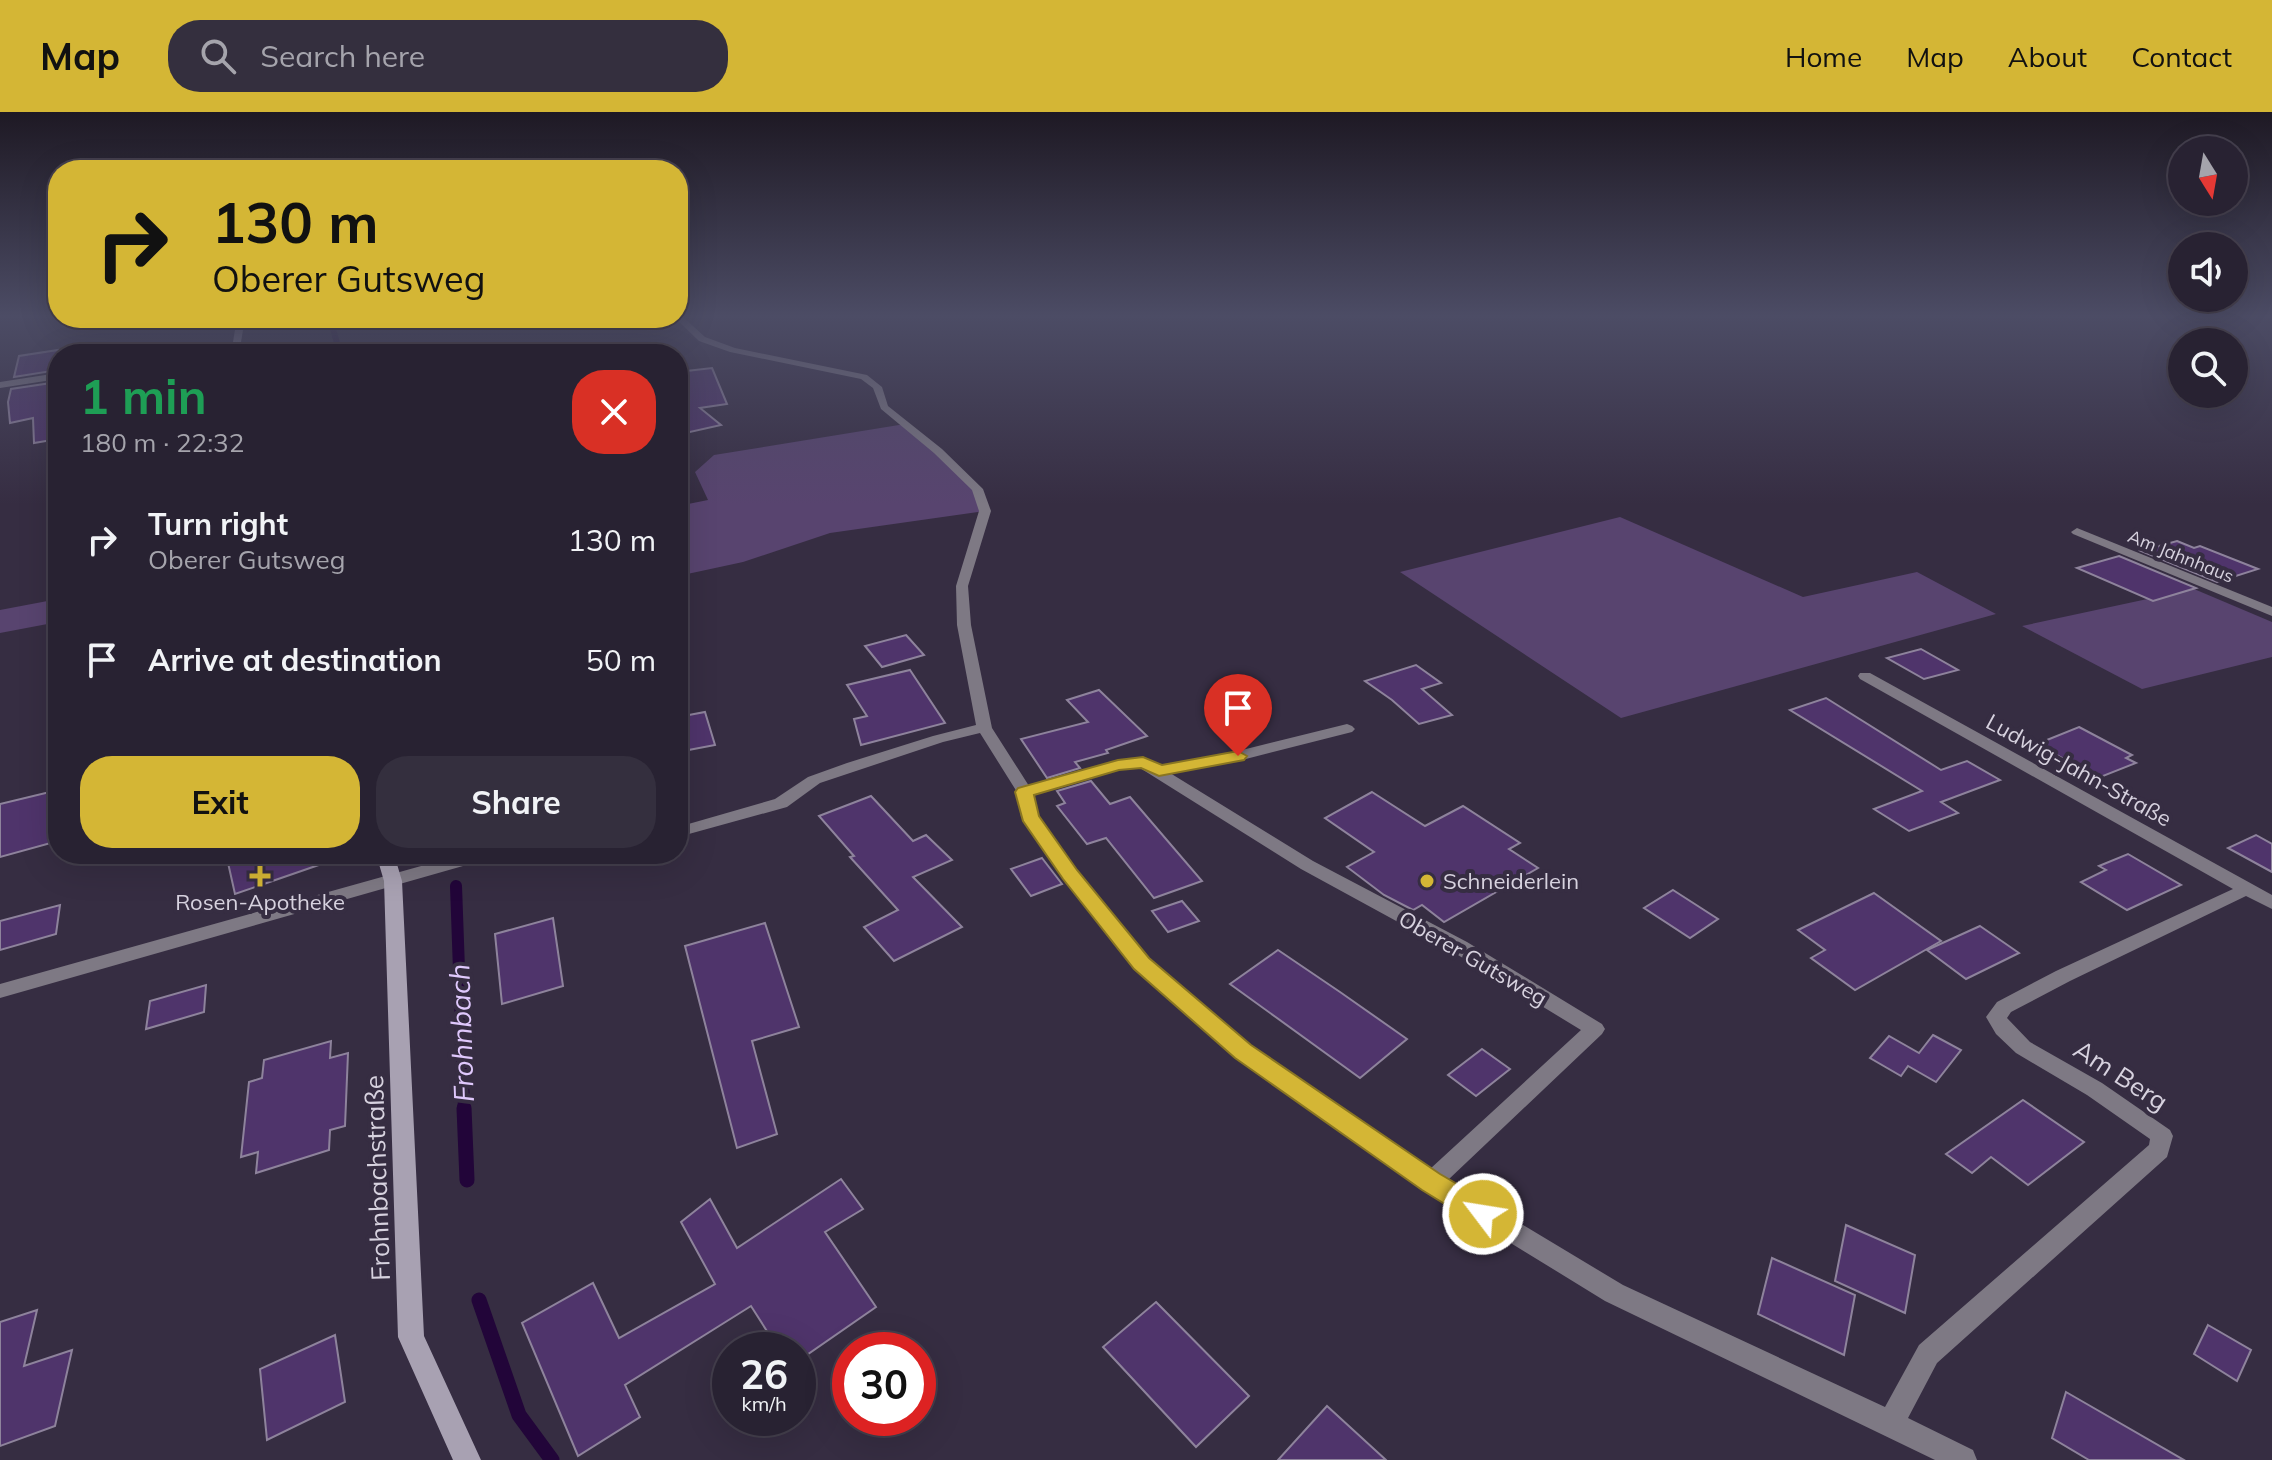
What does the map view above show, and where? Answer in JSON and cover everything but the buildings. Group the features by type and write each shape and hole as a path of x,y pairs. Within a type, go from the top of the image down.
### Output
{"street":[{"path":"0,385 39,379"},
{"path":"866,379 877,387 884,407 938,451 977,489 985,511 962,586 964,625 984,728 1025,792 1029,817 1070,875 1142,963 1243,1052 1431,1182 1614,1293 1963,1460"},
{"name":"Am Jahnhaus","path":"2077,532 2272,612"},
{"name":"Ludwig-Jahn-Straße","path":"1865,676 2272,903"},
{"path":"688,829 781,803 814,780 853,766 984,728"},
{"name":"Oberer Gutsweg","path":"1159,770 1238,756 1347,729"},
{"name":"Oberer Gutsweg","path":"1025,792 1118,765 1143,763 1159,770 1307,865 1460,947 1595,1029 1431,1182"},
{"name":"Frohnbachstraße","path":"388,864 393,881 411,1337 467,1460"},
{"path":"0,991 444,864"},
{"name":"Am Berg","path":"1891,1423 1928,1354 2159,1150 2162,1136 2085,1083 2018,1043 2003,1030 1996,1017 2004,1007 2063,976 2247,889"}],"shaded area":[{"path":"905,424 977,489 985,511 830,533 743,562 688,574 688,504 708,500 695,472 714,455"},
{"path":"1620,517 1803,597 1917,572 1996,614 1621,718 1400,572"},
{"path":"2194,589 2272,622 2272,657 2142,689 2022,626"},
{"path":"48,601 48,624 0,633 0,610"}],"waterway":[{"name":"Frohnbach","path":"456,886 464,1110"},
{"name":"Frohnbach","path":"464,1108 467,1180"},
{"name":"Frohnbach","path":"479,1300 519,1415 552,1460"}],"place":[{"name":"Rosen-Apotheke","path":"260,876"},
{"name":"Schneiderlein","path":"1427,881"}],"route":[{"path":"1238,756 1159,770 1143,763 1118,765 1025,792 1029,817 1070,875 1142,963 1243,1052 1431,1182 1483,1214"}]}
